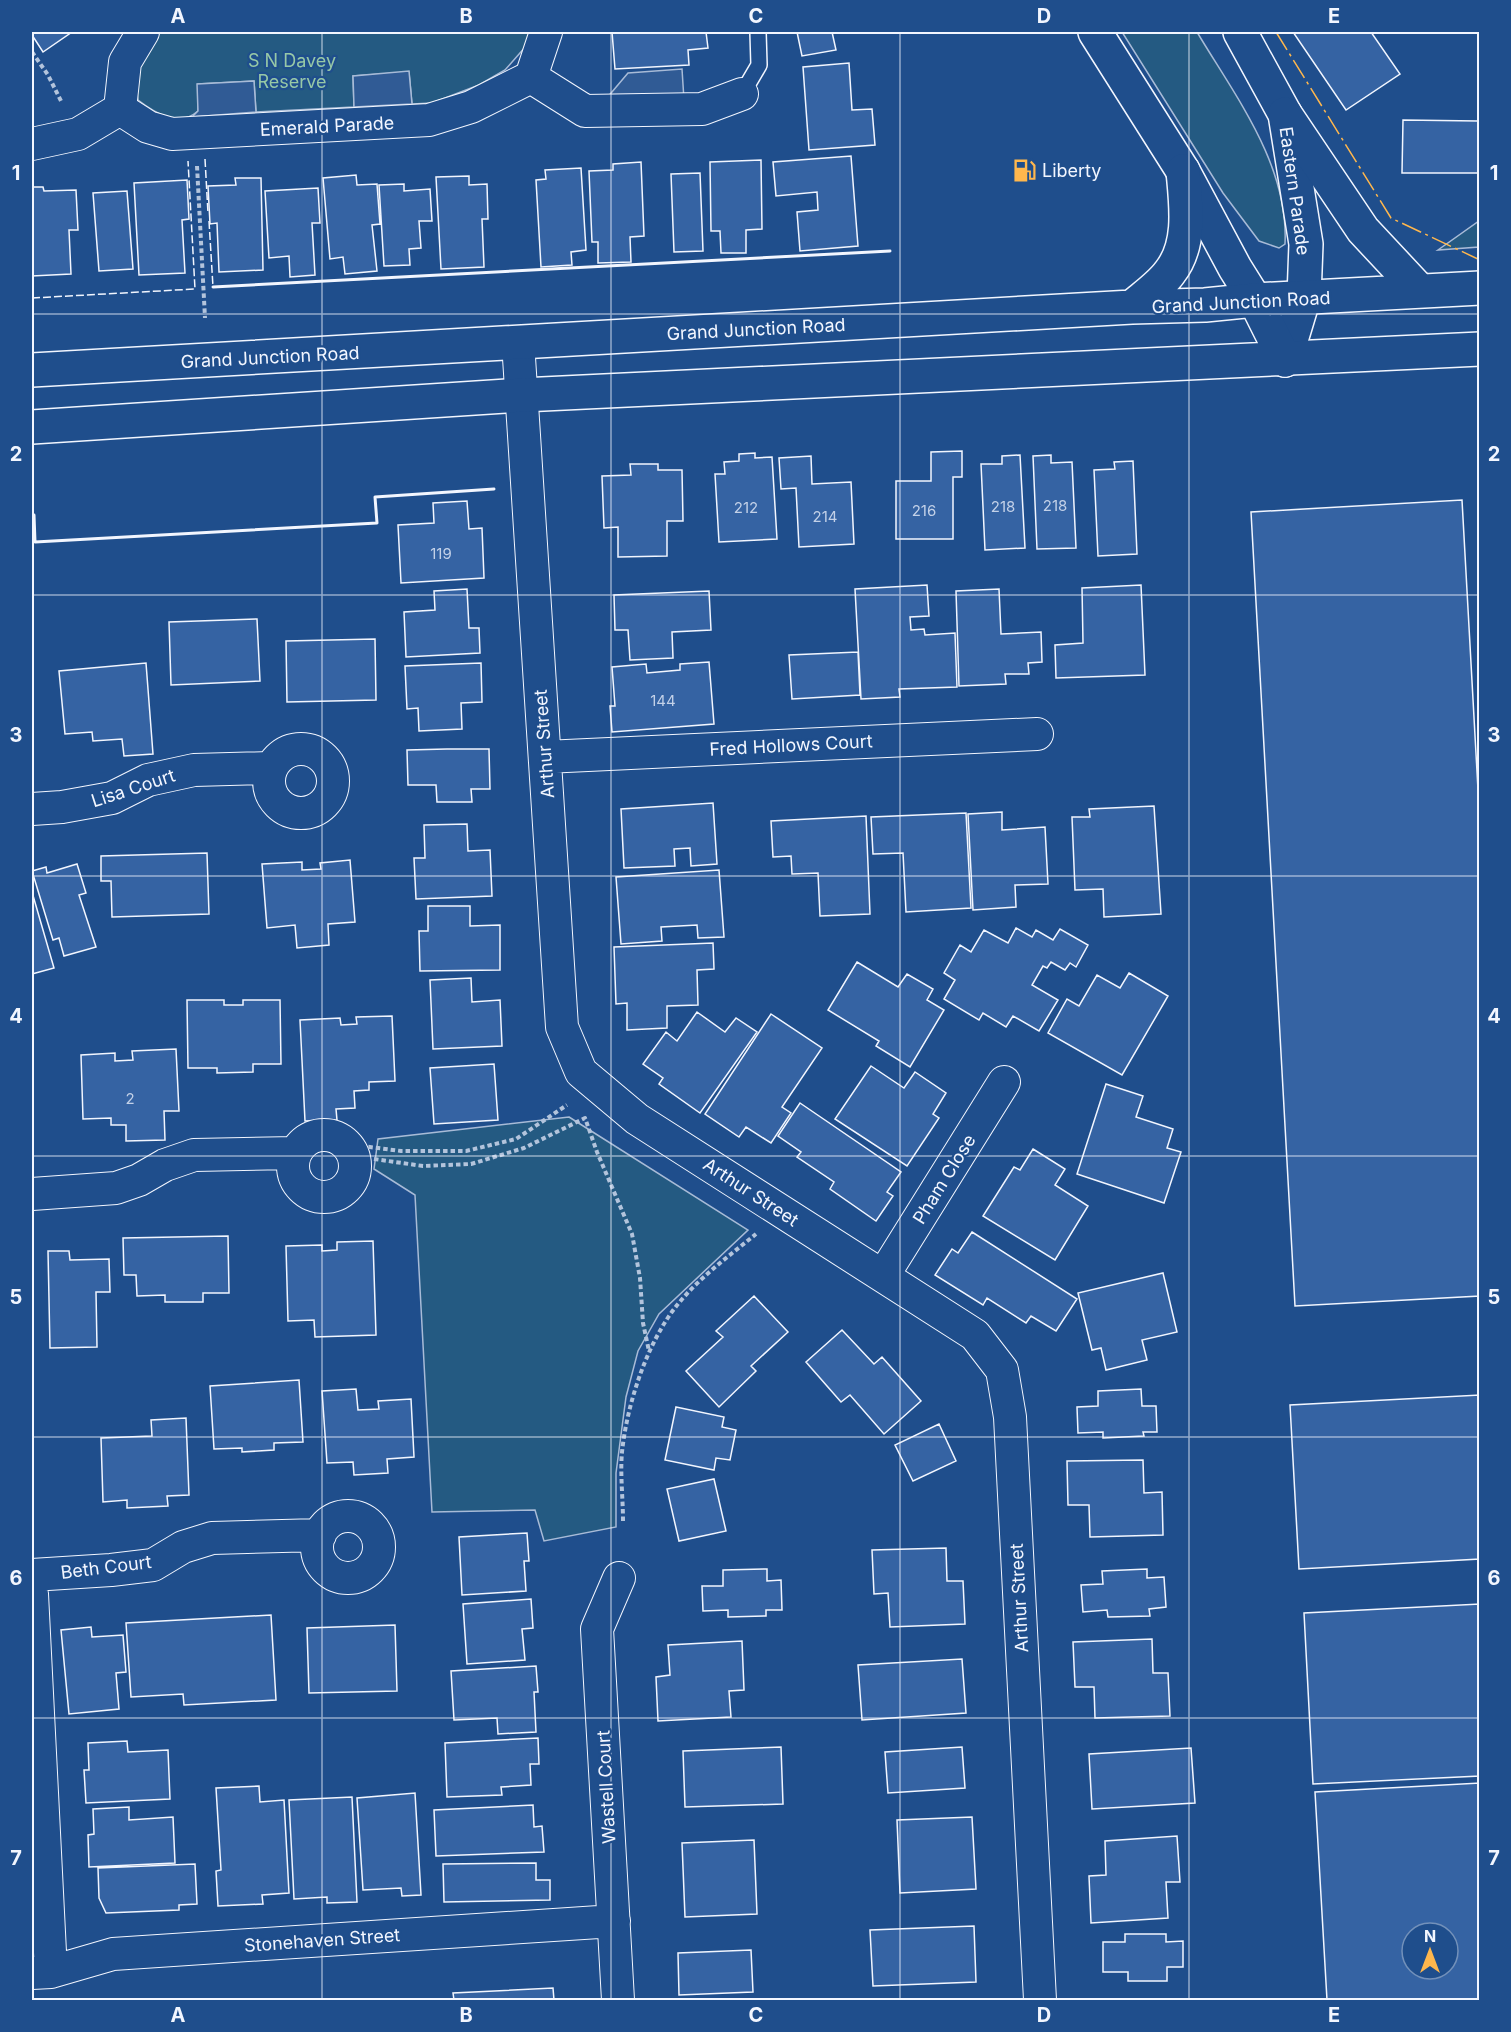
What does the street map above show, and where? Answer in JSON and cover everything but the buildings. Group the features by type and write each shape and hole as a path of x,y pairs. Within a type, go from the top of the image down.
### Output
{"main road":[{"path":"1095,32 1183,171 1235,268 1255,300 1285,360"},
{"name":"Eastern Parade","path":"1240,32 1285,114 1306,243 1304,297 1285,360"},
{"path":"1285,114 1363,230 1420,291"},
{"path":"1132,308 1170,273 1179,257 1186,226 1183,171"},
{"name":"Grand Junction Road","path":"32,370 1479,288"},
{"path":"32,428 522,395 1479,349"}],"street":[{"path":"32,144 78,134 120,109 125,62 142,32"},
{"path":"546,32 531,77 585,111 702,109 742,94"},
{"name":"Emerald Parade","path":"120,109 148,127 172,134 429,120 471,107 531,77"},
{"name":"Arthur Street","path":"518,342 562,1027 581,1072 637,1119 975,1335 1002,1370 1010,1417 1040,2001"},
{"name":"Fred Hollows Court","path":"545,758 1038,734"},
{"name":"Lisa Court","path":"32,809 62,807 112,798 148,780 194,770 270,768"},
{"name":"Pham Close","path":"883,1276 1004,1082"},
{"path":"315,1136 333,1136 346,1144 355,1161 354,1177 344,1190 327,1198 310,1195 294,1178 292,1164 295,1153 302,1143 315,1136"},
{"path":"32,1194 116,1188 139,1180 165,1165 194,1155 295,1153"},
{"name":"Beth Court","path":"32,1575 153,1565 183,1547 212,1538 320,1535"},
{"name":"Wastell Court","path":"618,2001 597,1629 619,1578"},
{"path":"32,1593 41,1972"},
{"name":"Stonehaven Street","path":"41,1972 113,1954 614,1921"}],"lane":[{"path":"742,94 759,65 758,32"}],"path":[{"path":"32,52 48,75 78,134"},
{"path":"195,132 206,318"},
{"path":"346,1144 401,1151 466,1151 516,1139 572,1102"},
{"path":"374,1159 423,1166 471,1164 524,1148 585,1119 633,1234 640,1278 643,1323 649,1351"},
{"path":"623,1521 622,1453 634,1394 649,1351 678,1304 713,1269 759,1231"}],"green space":[{"name":"S N Davey Reserve","path":"160,32 536,32 505,70 479,85 432,103 412,104 409,72 353,76 354,107 256,112 254,81 198,84 198,111 191,116 175,118 159,114 138,100 135,78 143,56"},
{"path":"1122,32 1197,32 1243,106 1269,159 1284,215 1285,244 1279,248 1259,241 1223,193"},
{"path":"1479,221 1479,247 1438,250"},
{"path":"569,1117 748,1230 659,1314 638,1351 626,1397 616,1473 616,1527 544,1541 535,1510 432,1512 415,1195 374,1169 378,1139"}],"shaded area":[{"path":"682,69 684,100 601,105 628,73"},
{"path":"409,71 412,104 354,107 353,76"},
{"path":"254,81 256,112 192,117 198,111 197,84"}],"fence":[{"path":"205,159 208,213"},
{"path":"32,298 195,289 188,161"},
{"path":"209,221 213,287"}],"wall":[{"path":"213,287 890,251"},
{"path":"32,515 34,515 35,542 377,523 375,497 494,489"}],"power":[{"path":"1276,32 1391,218 1480,260"}],"place":[{"name":"Liberty","path":"1024,170"}]}
